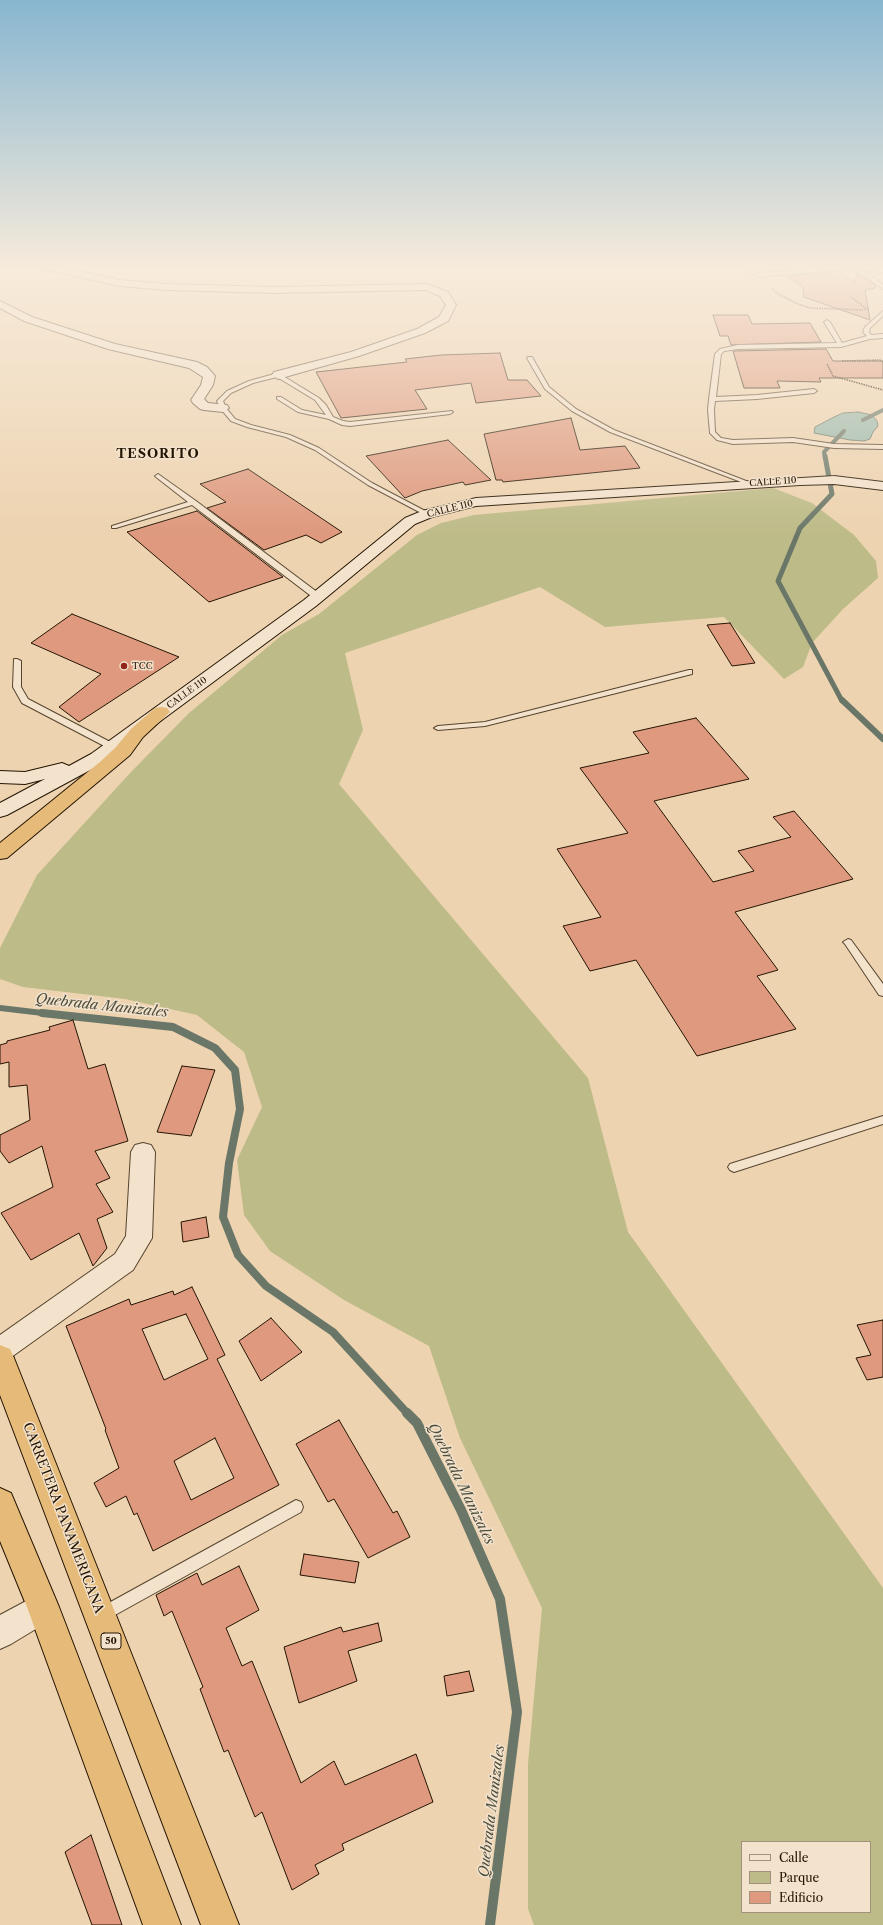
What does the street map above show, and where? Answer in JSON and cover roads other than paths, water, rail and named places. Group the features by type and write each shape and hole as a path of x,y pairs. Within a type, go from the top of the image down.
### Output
{"highway":[{"path":"0,853 107,766 123,751 137,733 162,712"},
{"name":"CARRETERA PANAMERICANA","path":"0,1358 220,1925"},
{"path":"0,1503 43,1607 162,1925"}],"main road":[{"name":"CALLE 110","path":"98,758 318,597 410,521 427,514 446,508 476,502 751,484 834,480 883,486"},
{"path":"0,777 12,778 36,776 98,758"},
{"path":"0,811 98,758"}],"street":[{"path":"152,356 193,365 203,370 209,376 207,385 197,400 204,406 223,408"},
{"path":"278,375 349,356"},
{"path":"0,1350 124,1262 139,1238 143,1152"},
{"path":"0,1633 43,1607"}],"lane":[{"path":"718,356 712,399 712,432 719,438 744,442 792,440 834,446 883,448"},
{"path":"530,358 547,388 574,410 612,431 751,484"},
{"path":"331,418 324,406 280,378 278,375 251,382 229,392 220,401 223,408 233,420 249,426 288,436 317,449 370,484 427,514"},
{"path":"712,399 757,397 814,391"},
{"path":"280,398 300,411 350,424 450,412"},
{"path":"158,476 318,597"},
{"path":"114,527 194,502"},
{"path":"17,661 18,687 25,701 113,747"},
{"path":"438,728 485,724 689,672"},
{"path":"848,942 883,992"},
{"path":"734,1167 883,1120"},
{"path":"101,1615 296,1507"}],"waterway":[{"path":"863,420 883,410"},
{"path":"825,457 824,452 844,431"},
{"path":"825,456 832,494 800,528 778,581 842,701"},
{"path":"842,700 883,739"},
{"name":"Quebrada Manizales","path":"0,1008 47,1014"},
{"name":"Quebrada Manizales","path":"42,1013 47,1014"},
{"name":"Quebrada Manizales","path":"47,1014 173,1027 215,1048 235,1070 240,1109 229,1163 223,1217 238,1255 266,1286 333,1332 408,1414"},
{"name":"Quebrada Manizales","path":"408,1414 417,1423 461,1510 500,1599 517,1712 490,1925"}],"place":[{"name":"TCC","path":"124,666"}],"district":[{"name":"TESORITO","path":"158,454"}]}
